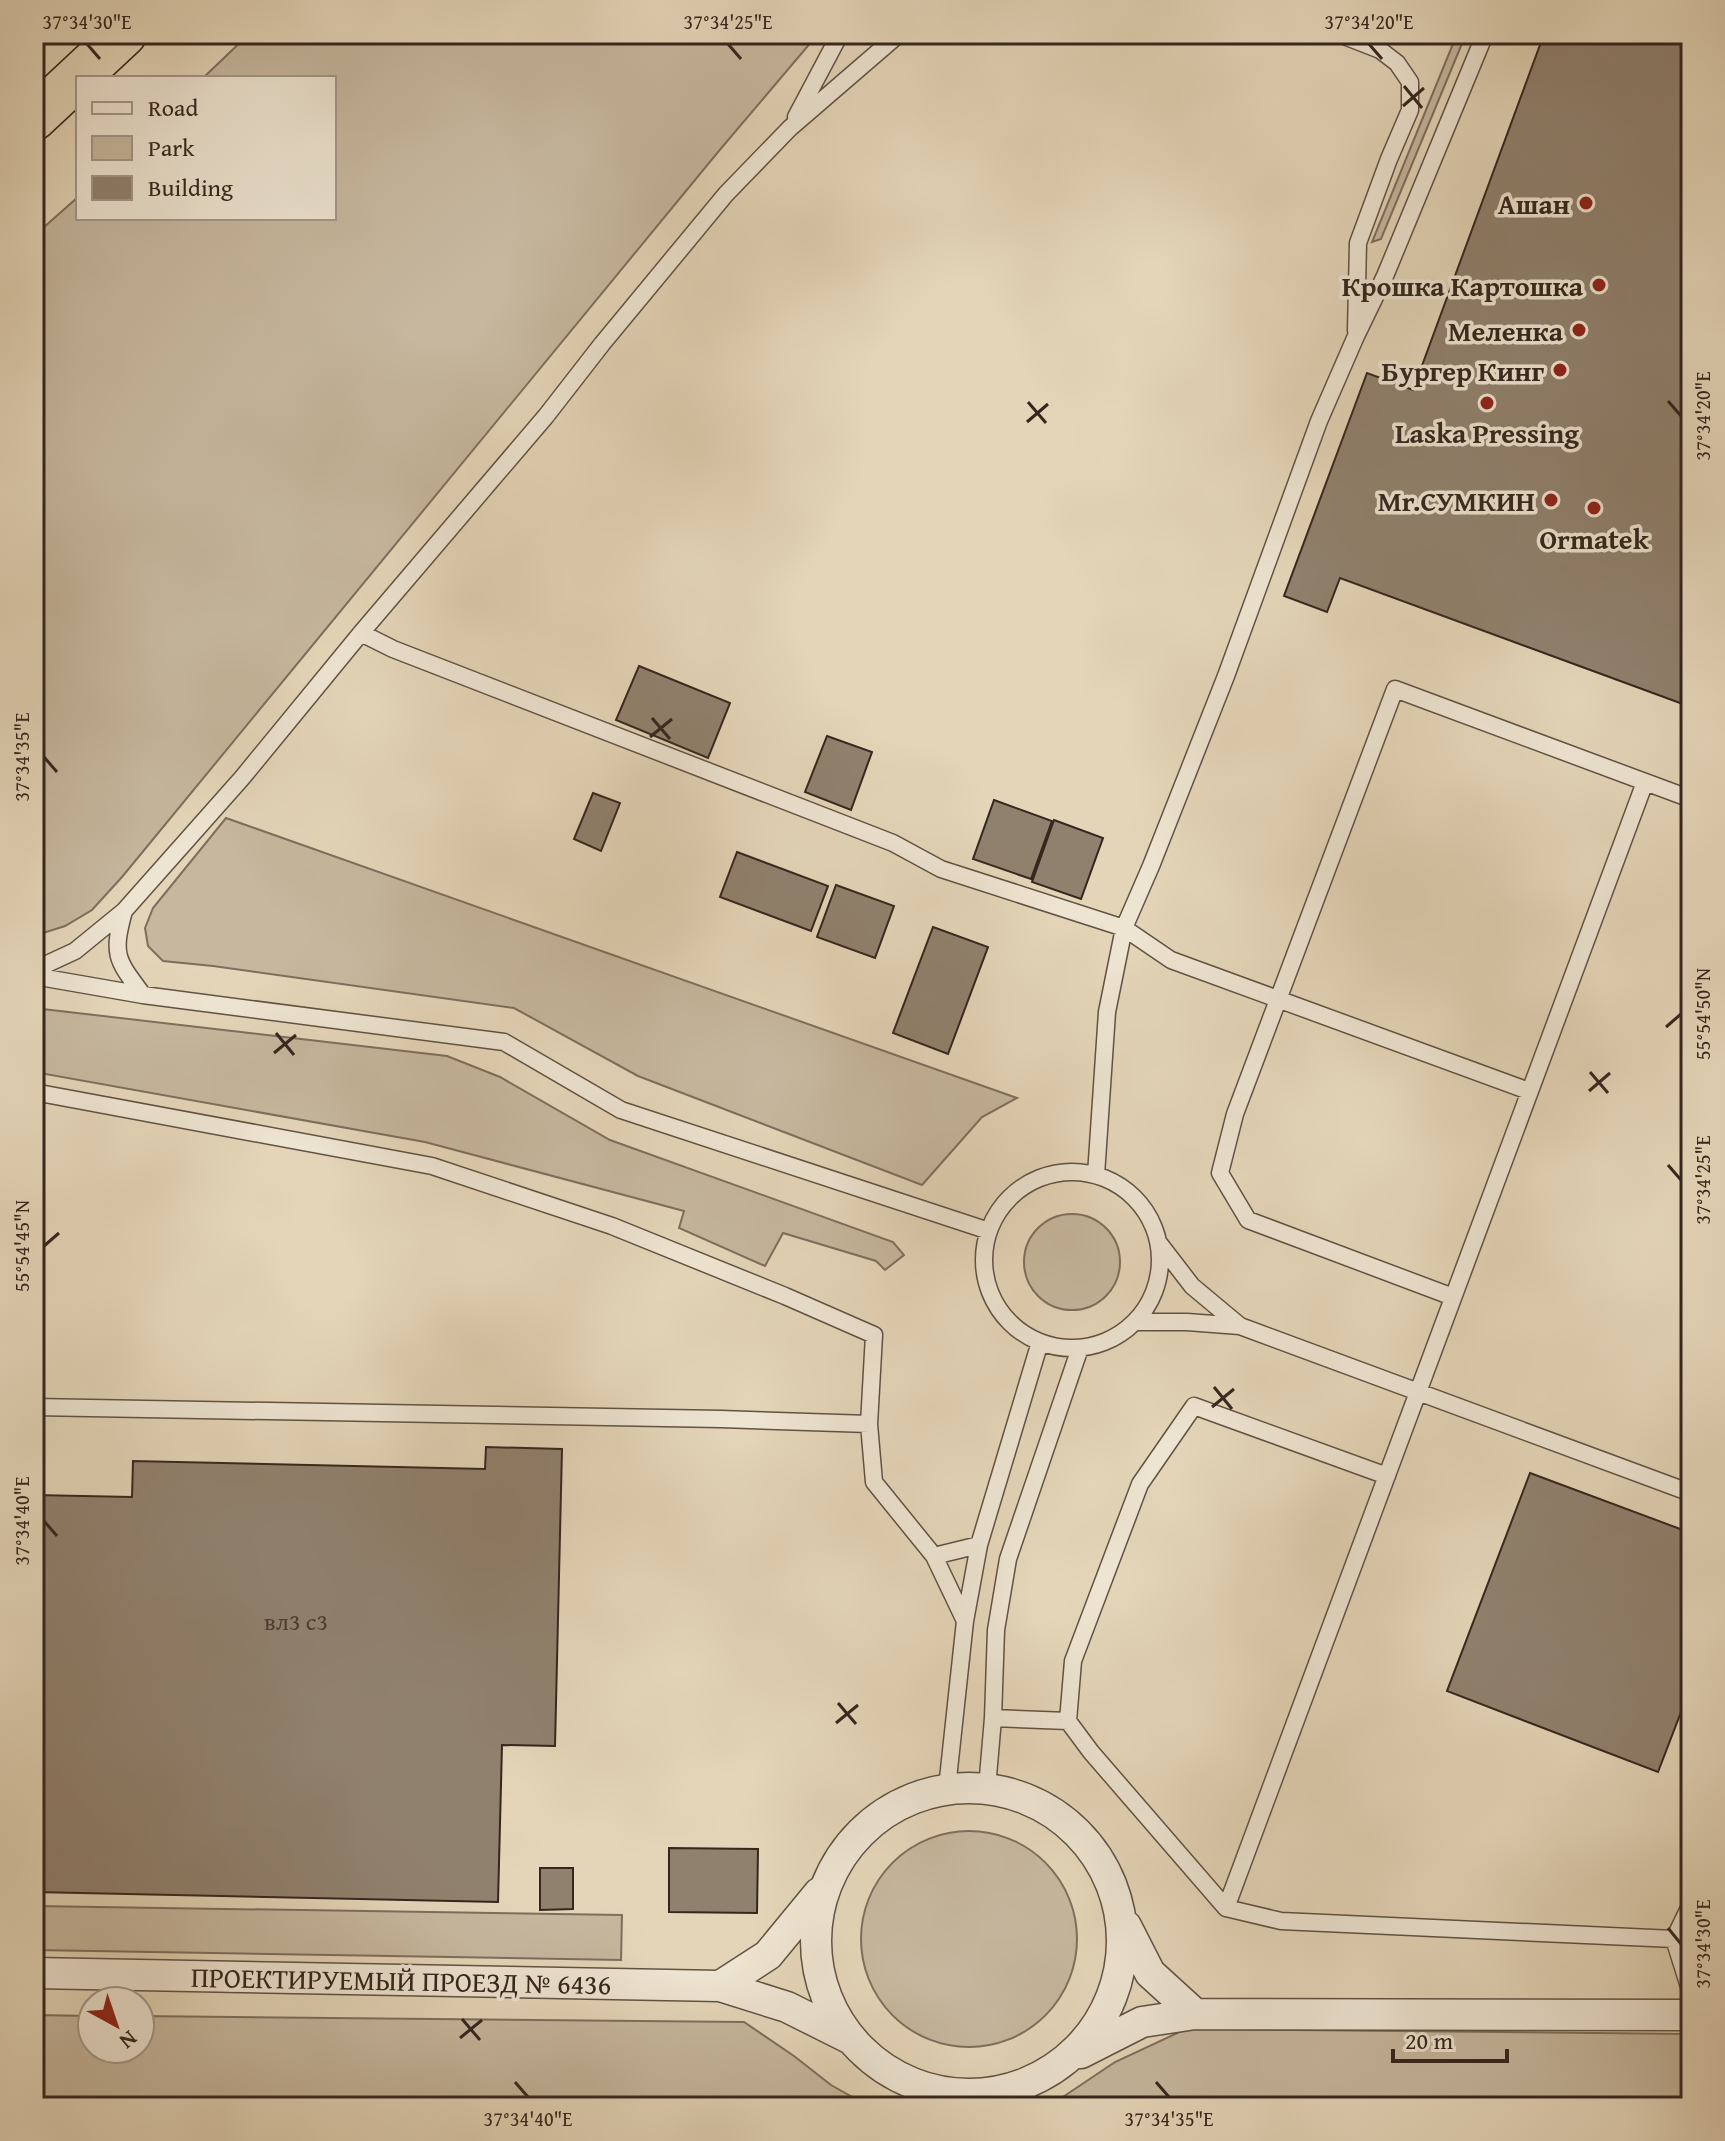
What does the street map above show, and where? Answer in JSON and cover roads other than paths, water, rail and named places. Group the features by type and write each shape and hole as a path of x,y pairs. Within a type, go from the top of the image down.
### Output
{"highway":[{"path":"79,76 124,34"},
{"path":"34,118 76,79"}],"street":[{"path":"720,1986 768,1955 825,1886 845,1850 873,1821 908,1799 947,1788 987,1788 1027,1797 1062,1817 1091,1845 1112,1880 1122,1919 1123,1958 1114,1996 1095,2031 1068,2059 1026,2094 922,2096 879,2066 850,2039 829,2004 817,1965 816,1925 825,1886"},
{"path":"1122,1919 1150,1973 1195,2014"},
{"name":"ПРОЕКТИРУЕМЫЙ ПРОЕЗД № 6436","path":"34,1973 720,1986 787,2007 850,2039"},
{"path":"1068,2059 1142,2022 1195,2014 1691,2015"}],"lane":[{"path":"790,128 840,34"},
{"path":"34,970 75,951 124,911 242,778 546,416 726,194 790,128 899,34"},
{"path":"1339,34 1380,50 1397,63 1410,82 1410,110 1358,243 1356,336"},
{"path":"1096,1175 1107,1012 1124,928 1226,676 1319,421 1385,276 1485,34"},
{"path":"361,633 422,660 893,843 941,869 1124,928 1171,960 1529,1091"},
{"path":"1453,1297 1248,1220 1220,1173 1235,1114 1395,689 1691,799"},
{"path":"1226,1908 1645,782"},
{"path":"124,911 117,939 118,956 125,972 143,995"},
{"path":"34,976 143,995 504,1042 621,1110 989,1231"},
{"path":"34,1092 432,1166 612,1226 874,1335 869,1424 874,1482 934,1556 965,1621"},
{"path":"1070,1172 1096,1175 1118,1185 1137,1200 1151,1220 1159,1243 1160,1271 1151,1299 1135,1322 1110,1340 1080,1348 1060,1348 1040,1342 1017,1329 999,1309 988,1284 984,1258 989,1231 1002,1208 1020,1189 1044,1177 1070,1172"},
{"path":"1159,1243 1192,1286 1240,1326"},
{"path":"1135,1322 1240,1326 1691,1493"},
{"path":"947,1788 965,1621 979,1545 1040,1342"},
{"path":"987,1788 996,1630 1008,1559 1080,1348"},
{"path":"1387,1476 1194,1406 1140,1484 1073,1661 1068,1721 1091,1752 1226,1908 1281,1921 1674,1939"},
{"path":"34,1407 869,1424"},
{"path":"934,1556 979,1545"},
{"path":"993,1718 1068,1721"},
{"path":"1691,1904 1674,1939 1691,1993"}],"place":[{"name":"Ашан","path":"1586,203"},
{"name":"Крошка Картошка","path":"1599,285"},
{"name":"Меленка","path":"1579,330"},
{"name":"Бургер Кинг","path":"1560,370"},
{"name":"Laska Pressing","path":"1487,403"},
{"name":"Mr.СУМКИН","path":"1551,500"},
{"name":"Ormatek","path":"1594,508"}]}
